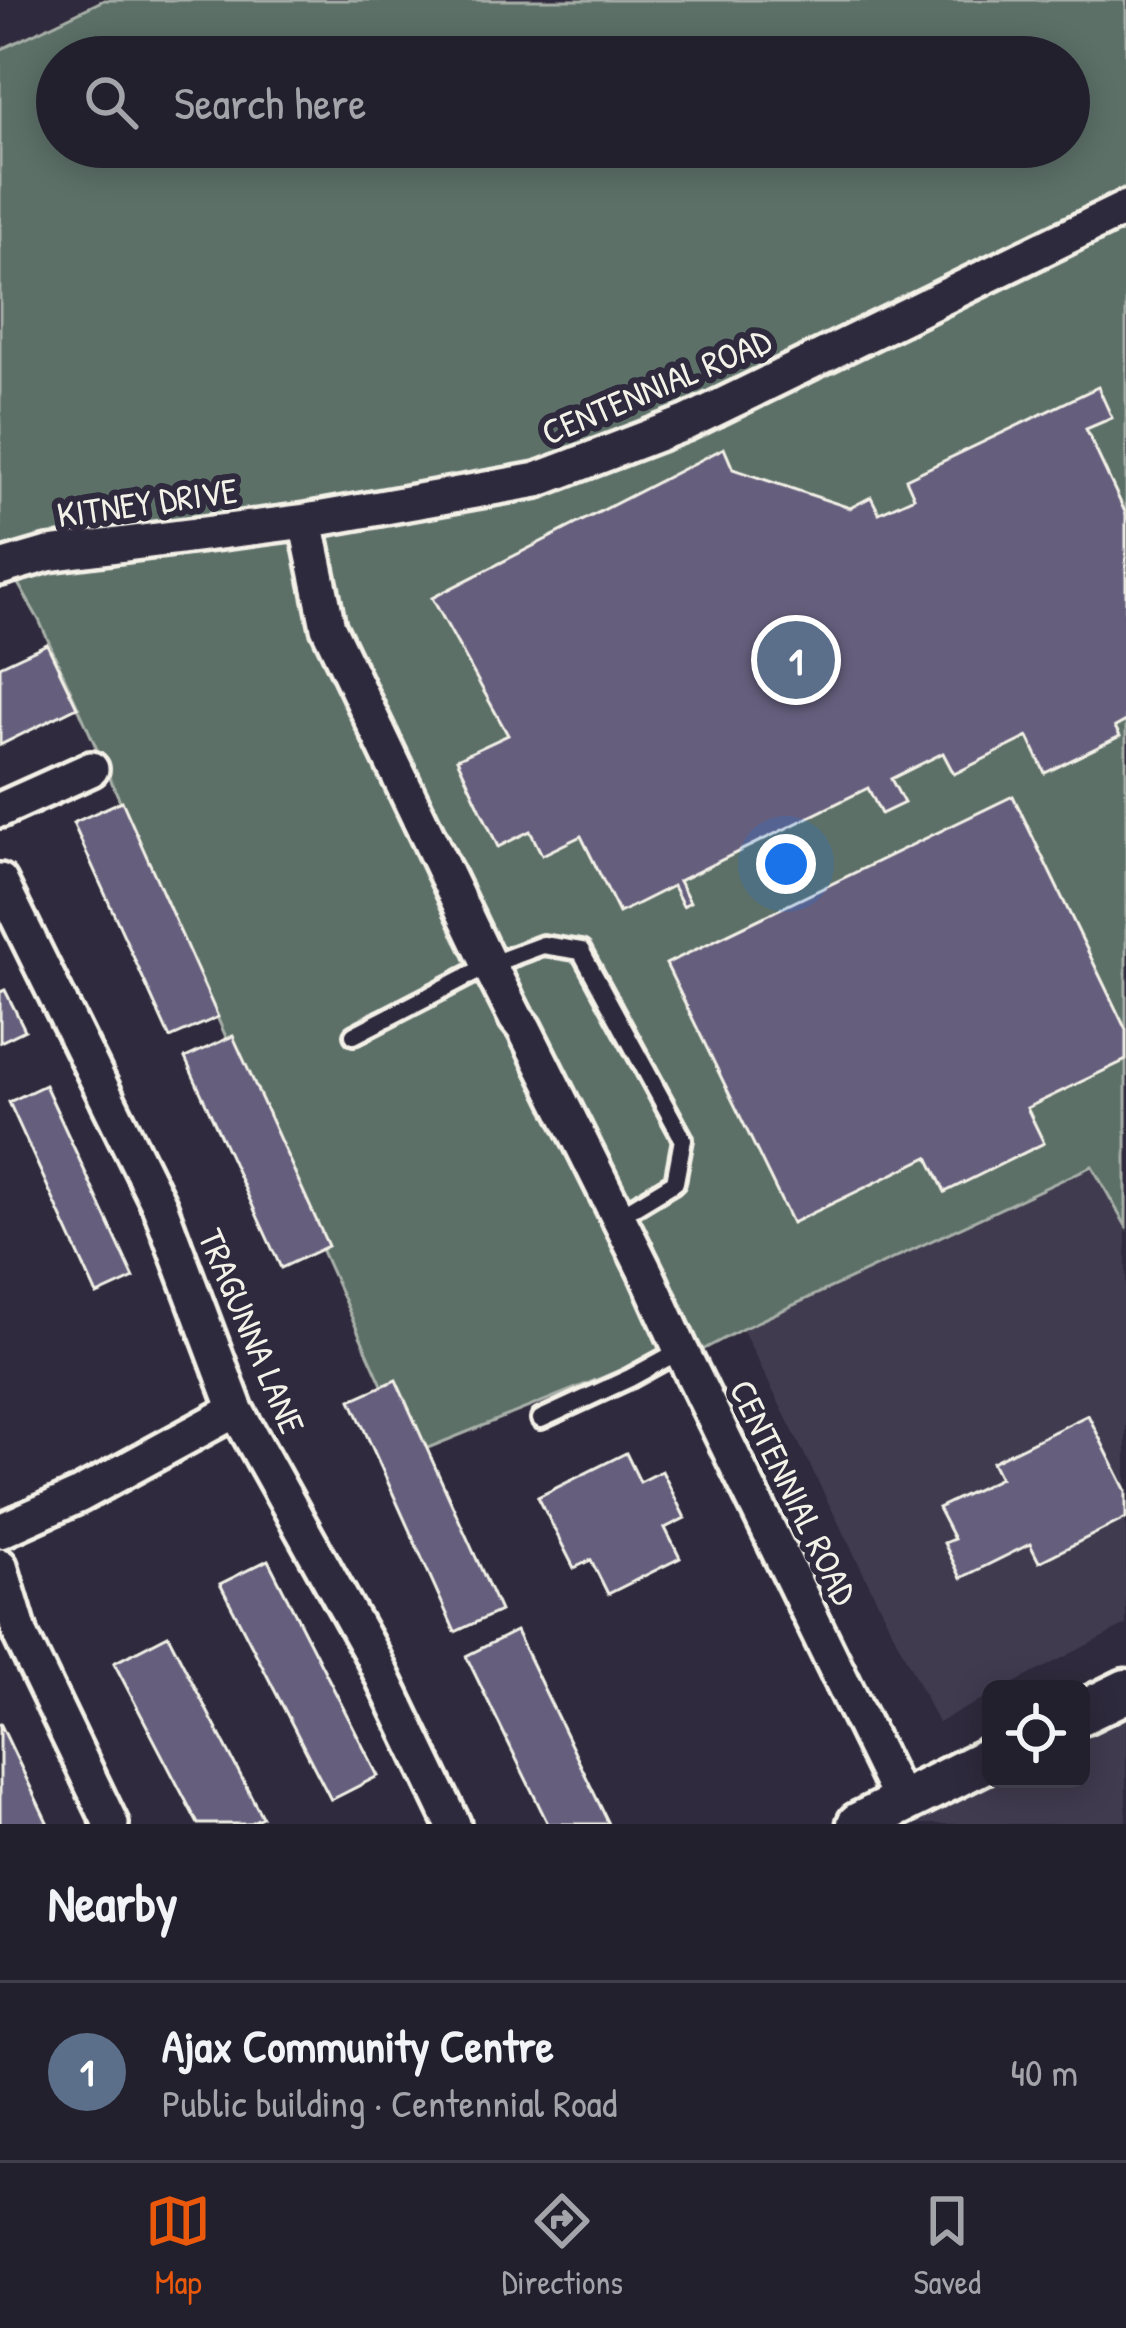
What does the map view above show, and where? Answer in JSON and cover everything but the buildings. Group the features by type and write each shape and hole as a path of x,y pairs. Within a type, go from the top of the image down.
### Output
{"street":[{"name":"CENTENNIAL ROAD","path":"901,1802 328,627 306,521 537,480 580,464 686,423 1126,208"},
{"name":"KITNEY DRIVE","path":"0,568 48,554 306,521"},
{"path":"0,811 92,770"},
{"name":"TRAGUNNA LANE","path":"0,881 11,932 160,1207 236,1410 372,1655 453,1824"},
{"path":"0,1531 78,1496 236,1410"},
{"path":"0,1566 21,1636 111,1824"},
{"path":"1090,1709 1126,1691"},
{"path":"859,1824 982,1762"}],"lane":[{"path":"354,1035 489,965 543,945 581,951 683,1139 675,1183 616,1218"},
{"path":"541,1419 681,1350"}],"shaded area":[{"path":"1092,1166 1126,1226 1126,1625 1020,1680 982,1680 982,1700 938,1723 742,1329"},
{"path":"1126,1715 1126,1824 894,1824 982,1783 982,1788 1090,1788 1090,1731"}],"green space":[{"path":"104,0 1126,0 1126,1226 1092,1166 742,1329 659,1373 650,1358 413,1454 39,620 0,552 0,50"}],"place":[{"name":"Ajax Community Centre","path":"796,660"}]}
